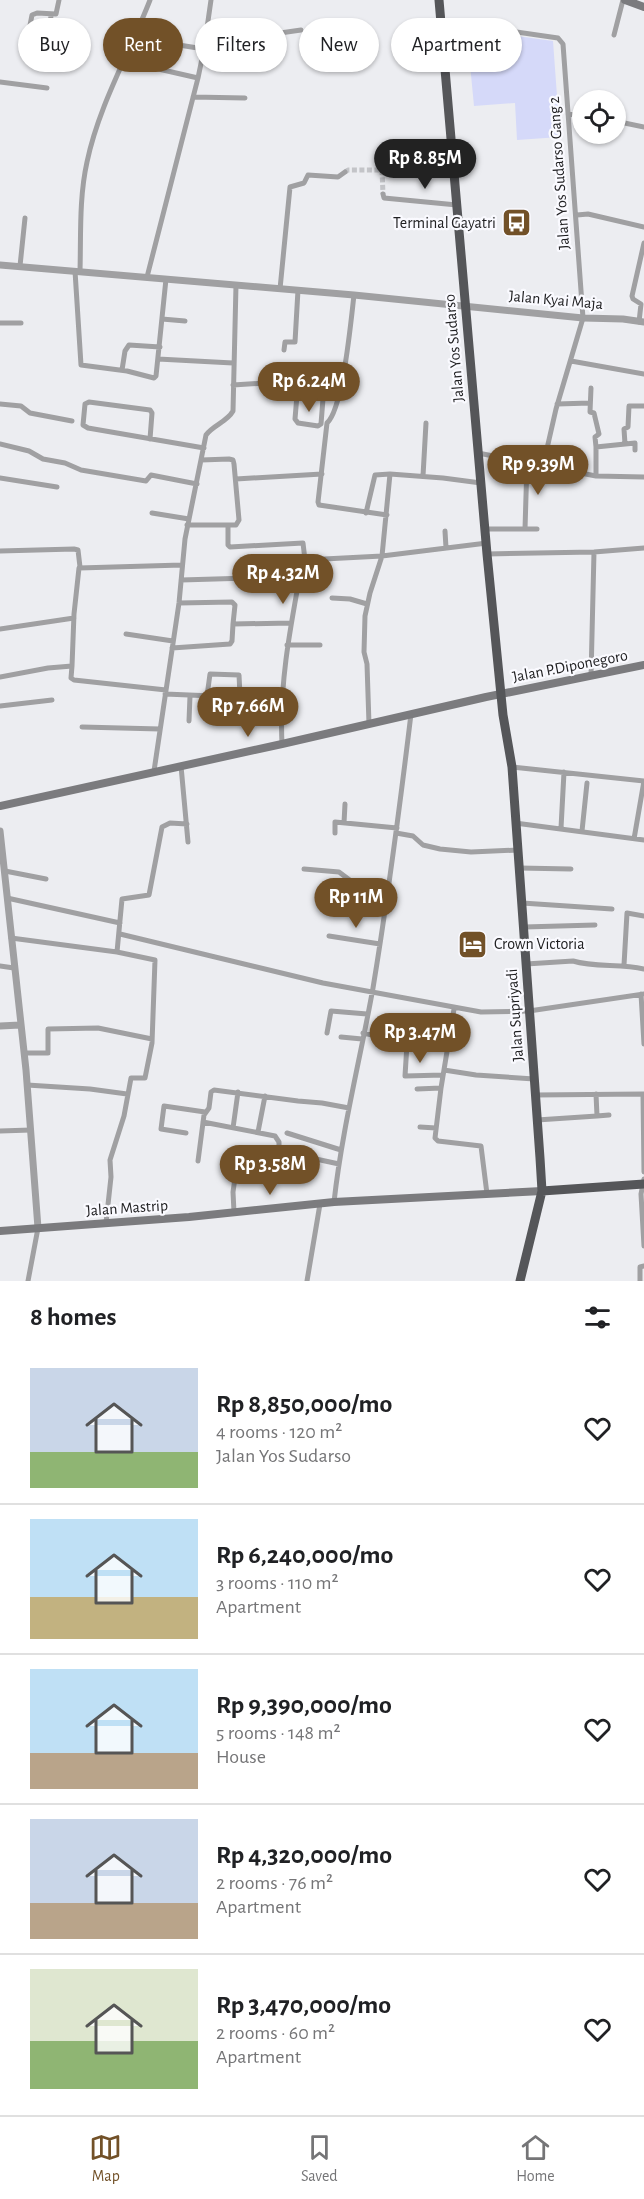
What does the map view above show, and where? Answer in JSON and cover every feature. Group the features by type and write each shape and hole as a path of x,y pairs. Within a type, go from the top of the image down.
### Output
{"highway":[{"name":"Jalan Yos Sudarso","path":"439,0 442,18"},
{"name":"Jalan Yos Sudarso","path":"446,72 501,694"},
{"name":"Jalan Supriyadi","path":"501,694 512,767 542,1191 520,1281"},
{"path":"542,1191 644,1184"}],"main road":[{"path":"624,0 644,7"},
{"name":"Jalan P.Diponegoro","path":"0,806 501,694 644,665"},
{"name":"Jalan Mastrip","path":"0,1231 334,1202 542,1191"}],"street":[{"path":"51,15 48,49 27,50 33,14 57,14 60,0"},
{"path":"143,18 150,0"},
{"path":"209,18 211,0"},
{"path":"614,35 624,0"},
{"name":"Jalan Yos Sudarso Gang 2","path":"522,33 562,40 583,318 557,404 543,466"},
{"path":"119,72 107,99 90,151 82,194 77,271 80,363 155,378 166,279"},
{"path":"172,72 198,78"},
{"path":"147,277 199,72"},
{"path":"0,82 47,88"},
{"path":"193,97 245,98"},
{"path":"568,114 572,115"},
{"path":"626,123 644,127"},
{"path":"280,289 290,187 304,183 308,175 338,177 345,172"},
{"path":"383,194 384,198 456,205"},
{"path":"577,215 588,214 644,226"},
{"path":"20,266 25,218"},
{"path":"642,322 641,304 632,296 644,243"},
{"name":"Jalan Kyai Maja","path":"0,265 642,322"},
{"path":"154,771 179,603 188,522 201,460 207,433 232,413 236,285"},
{"path":"284,350 285,342 294,343 298,290"},
{"path":"354,295 345,365 332,418 327,423 319,505 387,515"},
{"path":"162,319 185,321"},
{"path":"0,323 21,323"},
{"path":"122,370 125,351 129,345 159,347"},
{"path":"158,359 233,363"},
{"path":"571,361 644,374"},
{"path":"234,385 298,383 337,387"},
{"path":"298,383 295,419 298,423 318,426 321,424 324,386"},
{"path":"591,388 590,412 594,413 599,434 595,437 596,476"},
{"path":"150,439 152,413 150,410 89,402 85,404 83,421 85,427 150,439 204,448"},
{"path":"557,404 590,403"},
{"path":"0,404 21,406 30,413 72,421"},
{"path":"625,444 624,429 628,426 629,406 644,406"},
{"path":"423,476 426,423"},
{"path":"596,447 635,443 635,450"},
{"path":"0,444 28,451 40,458 65,463 81,470 124,479 146,482 151,475 196,484"},
{"path":"478,453 596,476 644,477"},
{"path":"152,513 188,522 236,525 238,520 236,479 232,460 201,460"},
{"path":"525,529 527,463"},
{"path":"236,479 322,474"},
{"path":"369,724 367,664 364,652 367,604 382,556 390,474"},
{"path":"366,513 375,475 423,476 481,483"},
{"path":"0,478 57,487"},
{"path":"228,525 228,545 230,547 303,543 304,562 287,645 281,704 282,744"},
{"path":"486,529 537,529"},
{"path":"445,531 446,548"},
{"path":"181,580 249,578 251,567 382,556 487,543"},
{"path":"487,554 594,552 644,548"},
{"path":"0,551 78,550 80,567 74,618 71,678 190,696 207,696 239,696 239,675 211,674 207,696"},
{"path":"591,676 594,552"},
{"path":"80,567 182,565"},
{"path":"332,598 350,599 367,604"},
{"path":"172,648 230,644 232,641 235,605 232,602 179,603"},
{"path":"0,629 74,618"},
{"path":"233,624 291,623"},
{"path":"126,634 173,641"},
{"path":"287,645 320,645"},
{"path":"0,677 72,666"},
{"path":"189,721 190,696"},
{"path":"0,706 52,700"},
{"path":"334,1202 341,1150 372,992 389,887 411,714"},
{"path":"82,727 160,729"},
{"path":"181,766 188,842"},
{"path":"512,767 564,772 588,778 644,781 633,839"},
{"path":"561,828 564,772"},
{"path":"582,831 588,778"},
{"path":"344,823 345,804"},
{"path":"335,833 335,822 397,830 413,836 423,845 440,849 471,852 518,850"},
{"path":"515,823 644,840"},
{"path":"117,952 122,899 146,897 150,892 162,827 170,824 188,824"},
{"path":"0,831 5,871 5,903 24,1053 38,1228 28,1281"},
{"path":"519,868 571,869"},
{"path":"304,869 339,872 351,881 389,887"},
{"path":"5,871 46,879"},
{"path":"5,903 120,923"},
{"path":"522,903 612,909"},
{"path":"624,964 627,913 644,916"},
{"path":"524,927 595,925"},
{"path":"120,934 289,975 454,1009 481,1012 529,1011 642,994 644,1044"},
{"path":"329,936 380,944"},
{"path":"11,938 117,952 155,960 152,1039 145,1078 131,1078 124,1116 110,1160 111,1177 106,1223"},
{"path":"526,964 573,961 624,964 644,969"},
{"path":"0,966 14,968"},
{"path":"454,1009 435,1138 438,1141 481,1146 487,1194"},
{"path":"327,1033 332,1011 367,1014"},
{"path":"0,1026 20,1025"},
{"path":"24,1053 48,1053 48,1029 98,1028 152,1039"},
{"path":"340,1037 363,1036 391,1039"},
{"path":"407,1044 405,1076 444,1072 534,1079"},
{"path":"27,1085 127,1094"},
{"path":"417,1089 441,1088"},
{"path":"198,1161 205,1112 209,1108 213,1090 349,1108"},
{"path":"232,1128 238,1092"},
{"path":"536,1095 641,1093 644,1095 642,1130 644,1172"},
{"path":"596,1094 597,1116"},
{"path":"258,1132 265,1096"},
{"path":"186,1133 160,1129 164,1106 205,1112"},
{"path":"537,1120 609,1115"},
{"path":"203,1122 277,1137 279,1173"},
{"path":"420,1127 436,1128"},
{"path":"0,1131 31,1130"},
{"path":"287,1133 341,1150"},
{"path":"279,1150 339,1164"},
{"path":"234,1212 235,1178"},
{"path":"644,1179 641,1194 644,1246"},
{"path":"307,1281 320,1204"},
{"path":"640,1281 640,1267 644,1266"}],"shaded area":[{"path":"522,37 553,41 560,137 517,140 515,103 474,106 471,72 522,72"}],"tunnel":[{"path":"345,172 348,170 382,170 383,194"}],"place":[{"name":"Terminal Gayatri","path":"517,223"},
{"name":"Crown Victoria","path":"473,944"}]}
